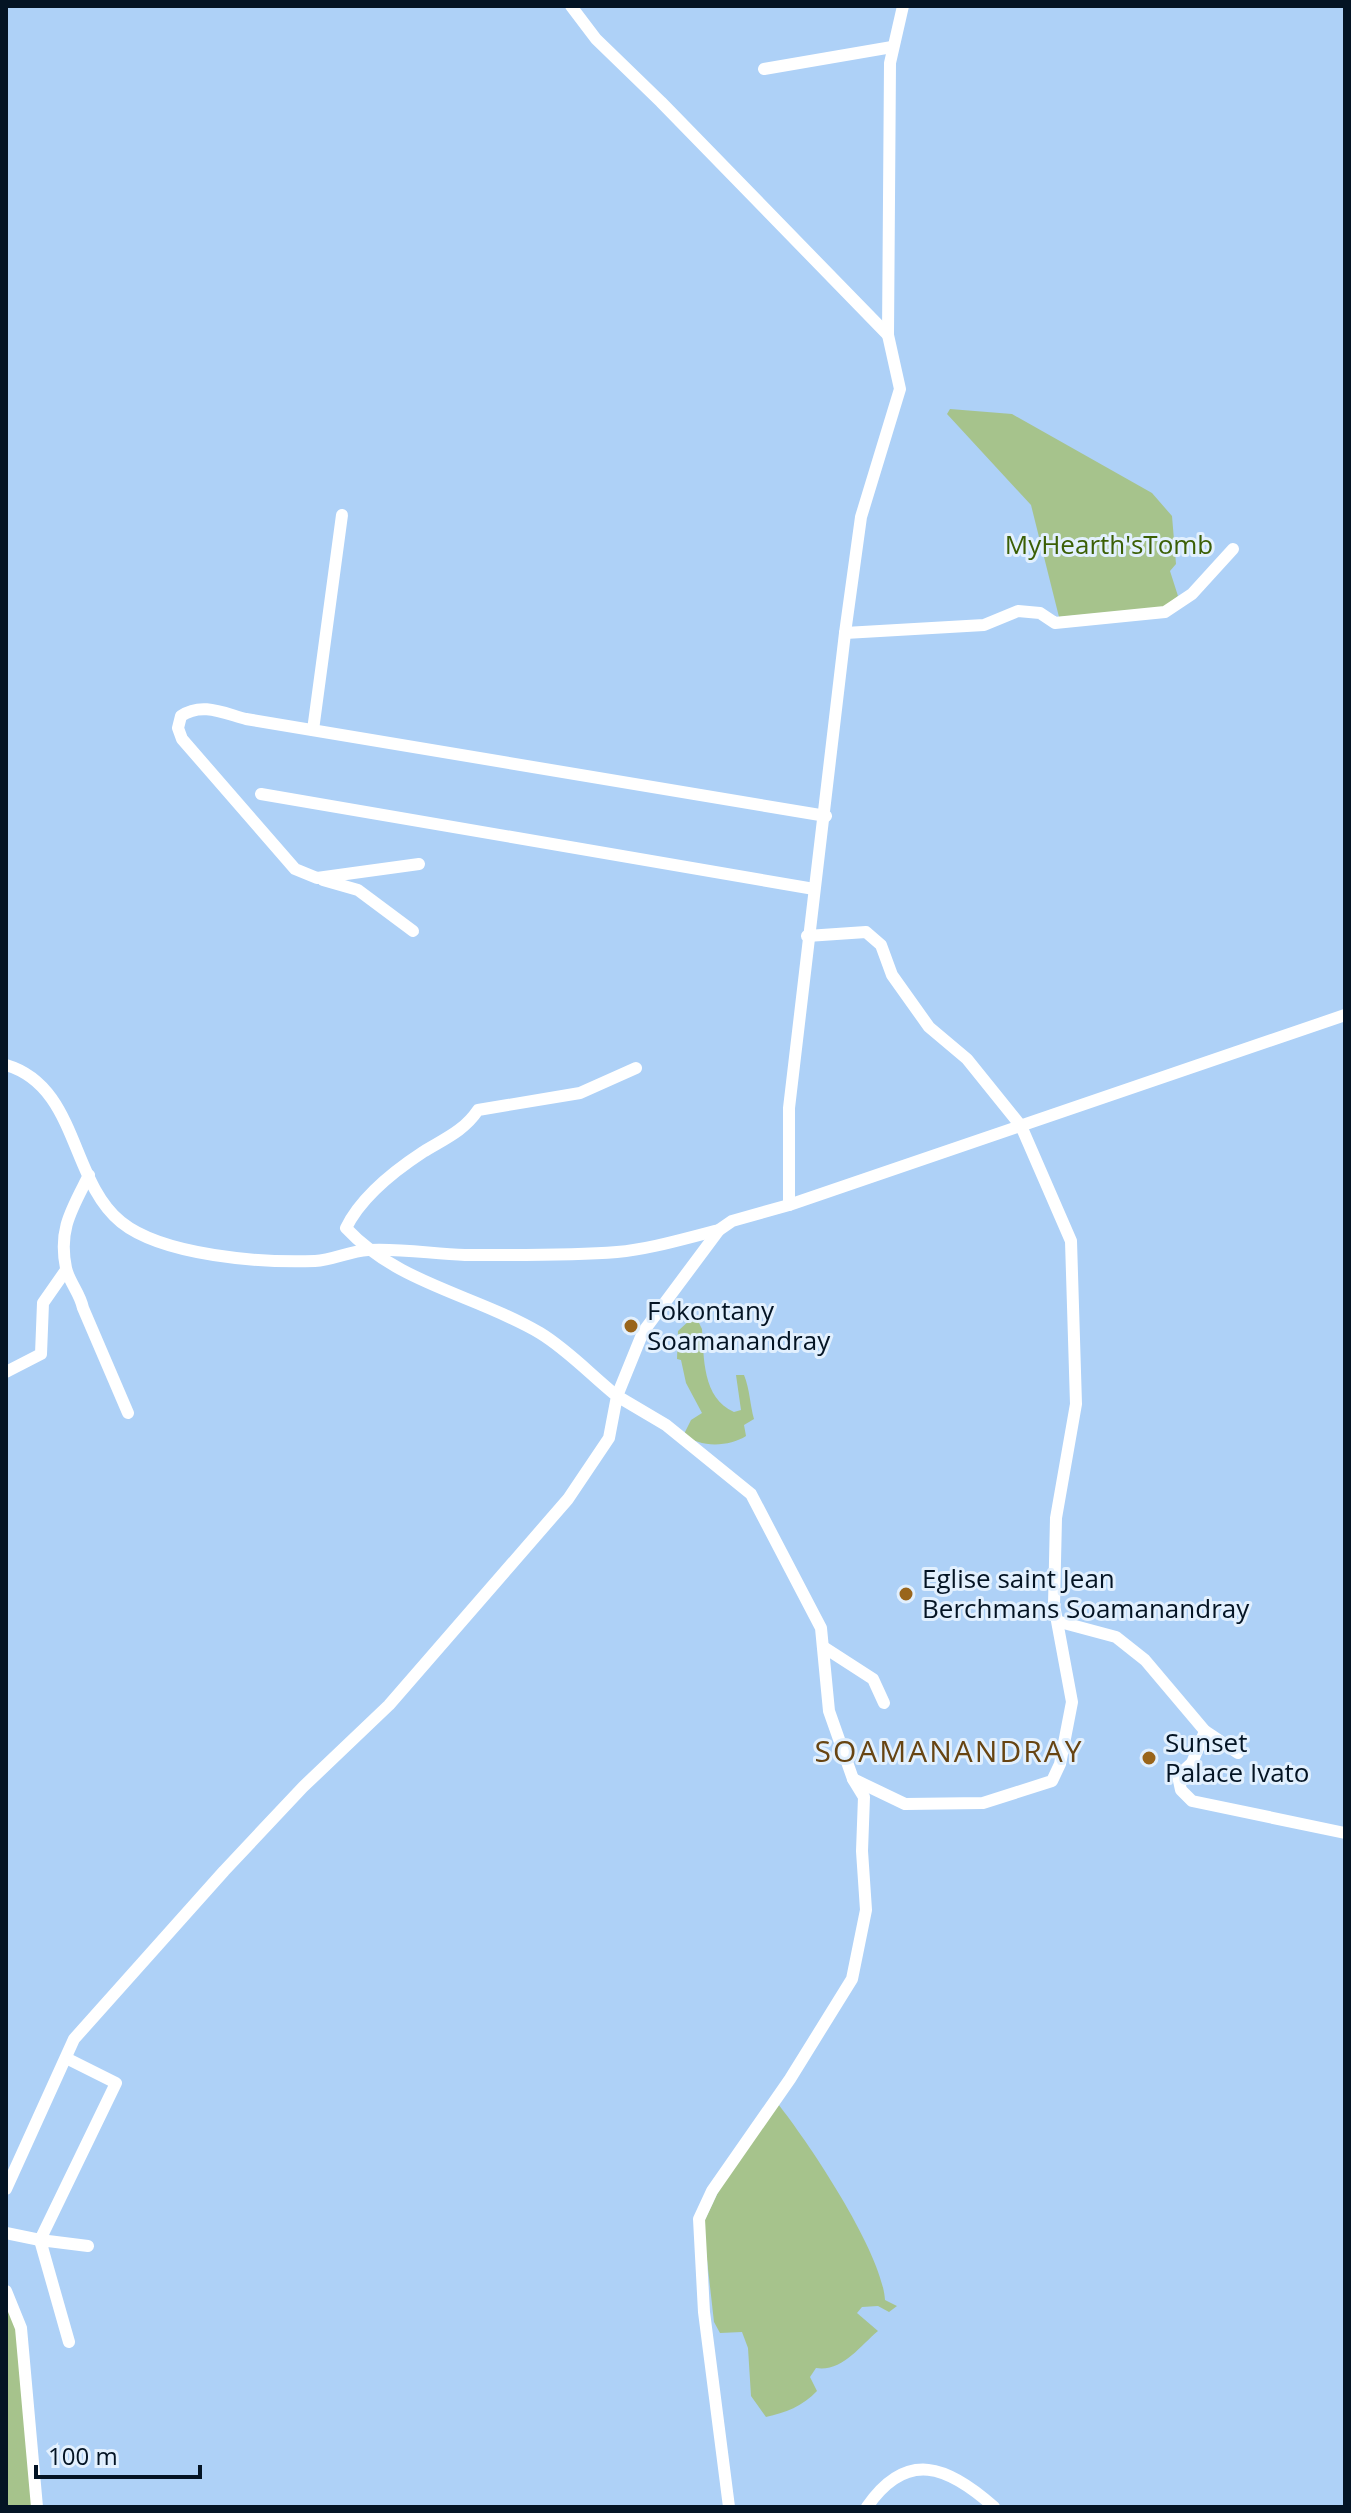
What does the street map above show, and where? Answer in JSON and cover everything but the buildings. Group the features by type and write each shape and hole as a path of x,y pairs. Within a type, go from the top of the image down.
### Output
{"street":[{"path":"571,6 596,39 888,335"},
{"path":"789,1205 789,1108 807,936 826,816 845,633 861,517 900,389 888,335 892,47 903,6"},
{"path":"764,69 892,47"},
{"path":"313,730 342,515"},
{"path":"845,633 984,625 1018,611 1040,613 1055,623 1165,612 1192,594 1233,549"},
{"path":"413,931 358,890 295,869 182,739 178,728 181,716 193,708 826,816"},
{"path":"261,794 814,889"},
{"path":"317,878 419,864"},
{"path":"807,936 866,932 881,945 892,975 929,1027 967,1059 1021,1126 1071,1241 1076,1404 1056,1518 1054,1605 1060,1622 1072,1702 1060,1764 1052,1781 983,1803 905,1804 853,1779"},
{"path":"6,2189 68,2059 74,2039 99,2008 139,1969 303,1787 389,1705 568,1499 609,1438 617,1396 643,1332 719,1230 732,1221 789,1205 1345,1015"},
{"path":"6,1065 19,1069 51,1098 76,1140 103,1206 124,1225 178,1247 246,1260 318,1261 366,1250 465,1255 619,1252 719,1230"},
{"path":"636,1068 580,1093 478,1110 468,1125 419,1154 356,1208 346,1228 366,1250 396,1269 541,1334 617,1396 666,1425 751,1494 821,1628 829,1711 853,1779 864,1797 862,1851 866,1910 852,1979 775,2102 712,2191 699,2219 704,2312 729,2507"},
{"path":"89,1175 62,1227 66,1270 80,1292 83,1308 128,1413"},
{"path":"6,1372 41,1354 43,1303 66,1270"},
{"path":"1060,1622 1116,1637 1145,1660 1205,1731 1238,1753"},
{"path":"825,1648 873,1679 884,1703"},
{"path":"1205,1731 1192,1763 1178,1776 1181,1790 1192,1801 1345,1833"},
{"path":"68,2059 116,2083 40,2240 69,2342"},
{"path":"6,2233 88,2246"},
{"path":"6,2291 21,2328 37,2507"},
{"path":"867,2507 875,2495 904,2471 923,2468 948,2473 994,2507"}],"green space":[{"name":"MyHearth'sTomb","path":"950,409 1012,414 1152,493 1172,516 1176,564 1170,571 1178,596 1164,607 1059,617 1031,505 947,414"},
{"path":"691,1319 698,1321 702,1329 710,1387 724,1406 734,1412 741,1410 736,1375 744,1375 754,1419 744,1425 746,1436 739,1440 706,1444 684,1434 691,1420 702,1413 686,1383 681,1360 677,1359 678,1331"},
{"path":"778,2104 825,2170 858,2227 881,2279 885,2300 897,2306 889,2312 878,2306 862,2307 857,2313 878,2331 842,2362 816,2368 810,2377 817,2391 806,2401 766,2417 751,2396 748,2348 742,2332 720,2333 714,2322 703,2224 722,2184"},
{"path":"6,2305 16,2329 34,2507 6,2507"}],"place":[{"name":"Fokontany Soamanandray","path":"631,1326"},
{"name":"Eglise saint Jean Berchmans Soamanandray","path":"906,1594"},
{"name":"Sunset Palace Ivato","path":"1149,1758"}],"district":[{"name":"SOAMANANDRAY","path":"949,1752"}]}
